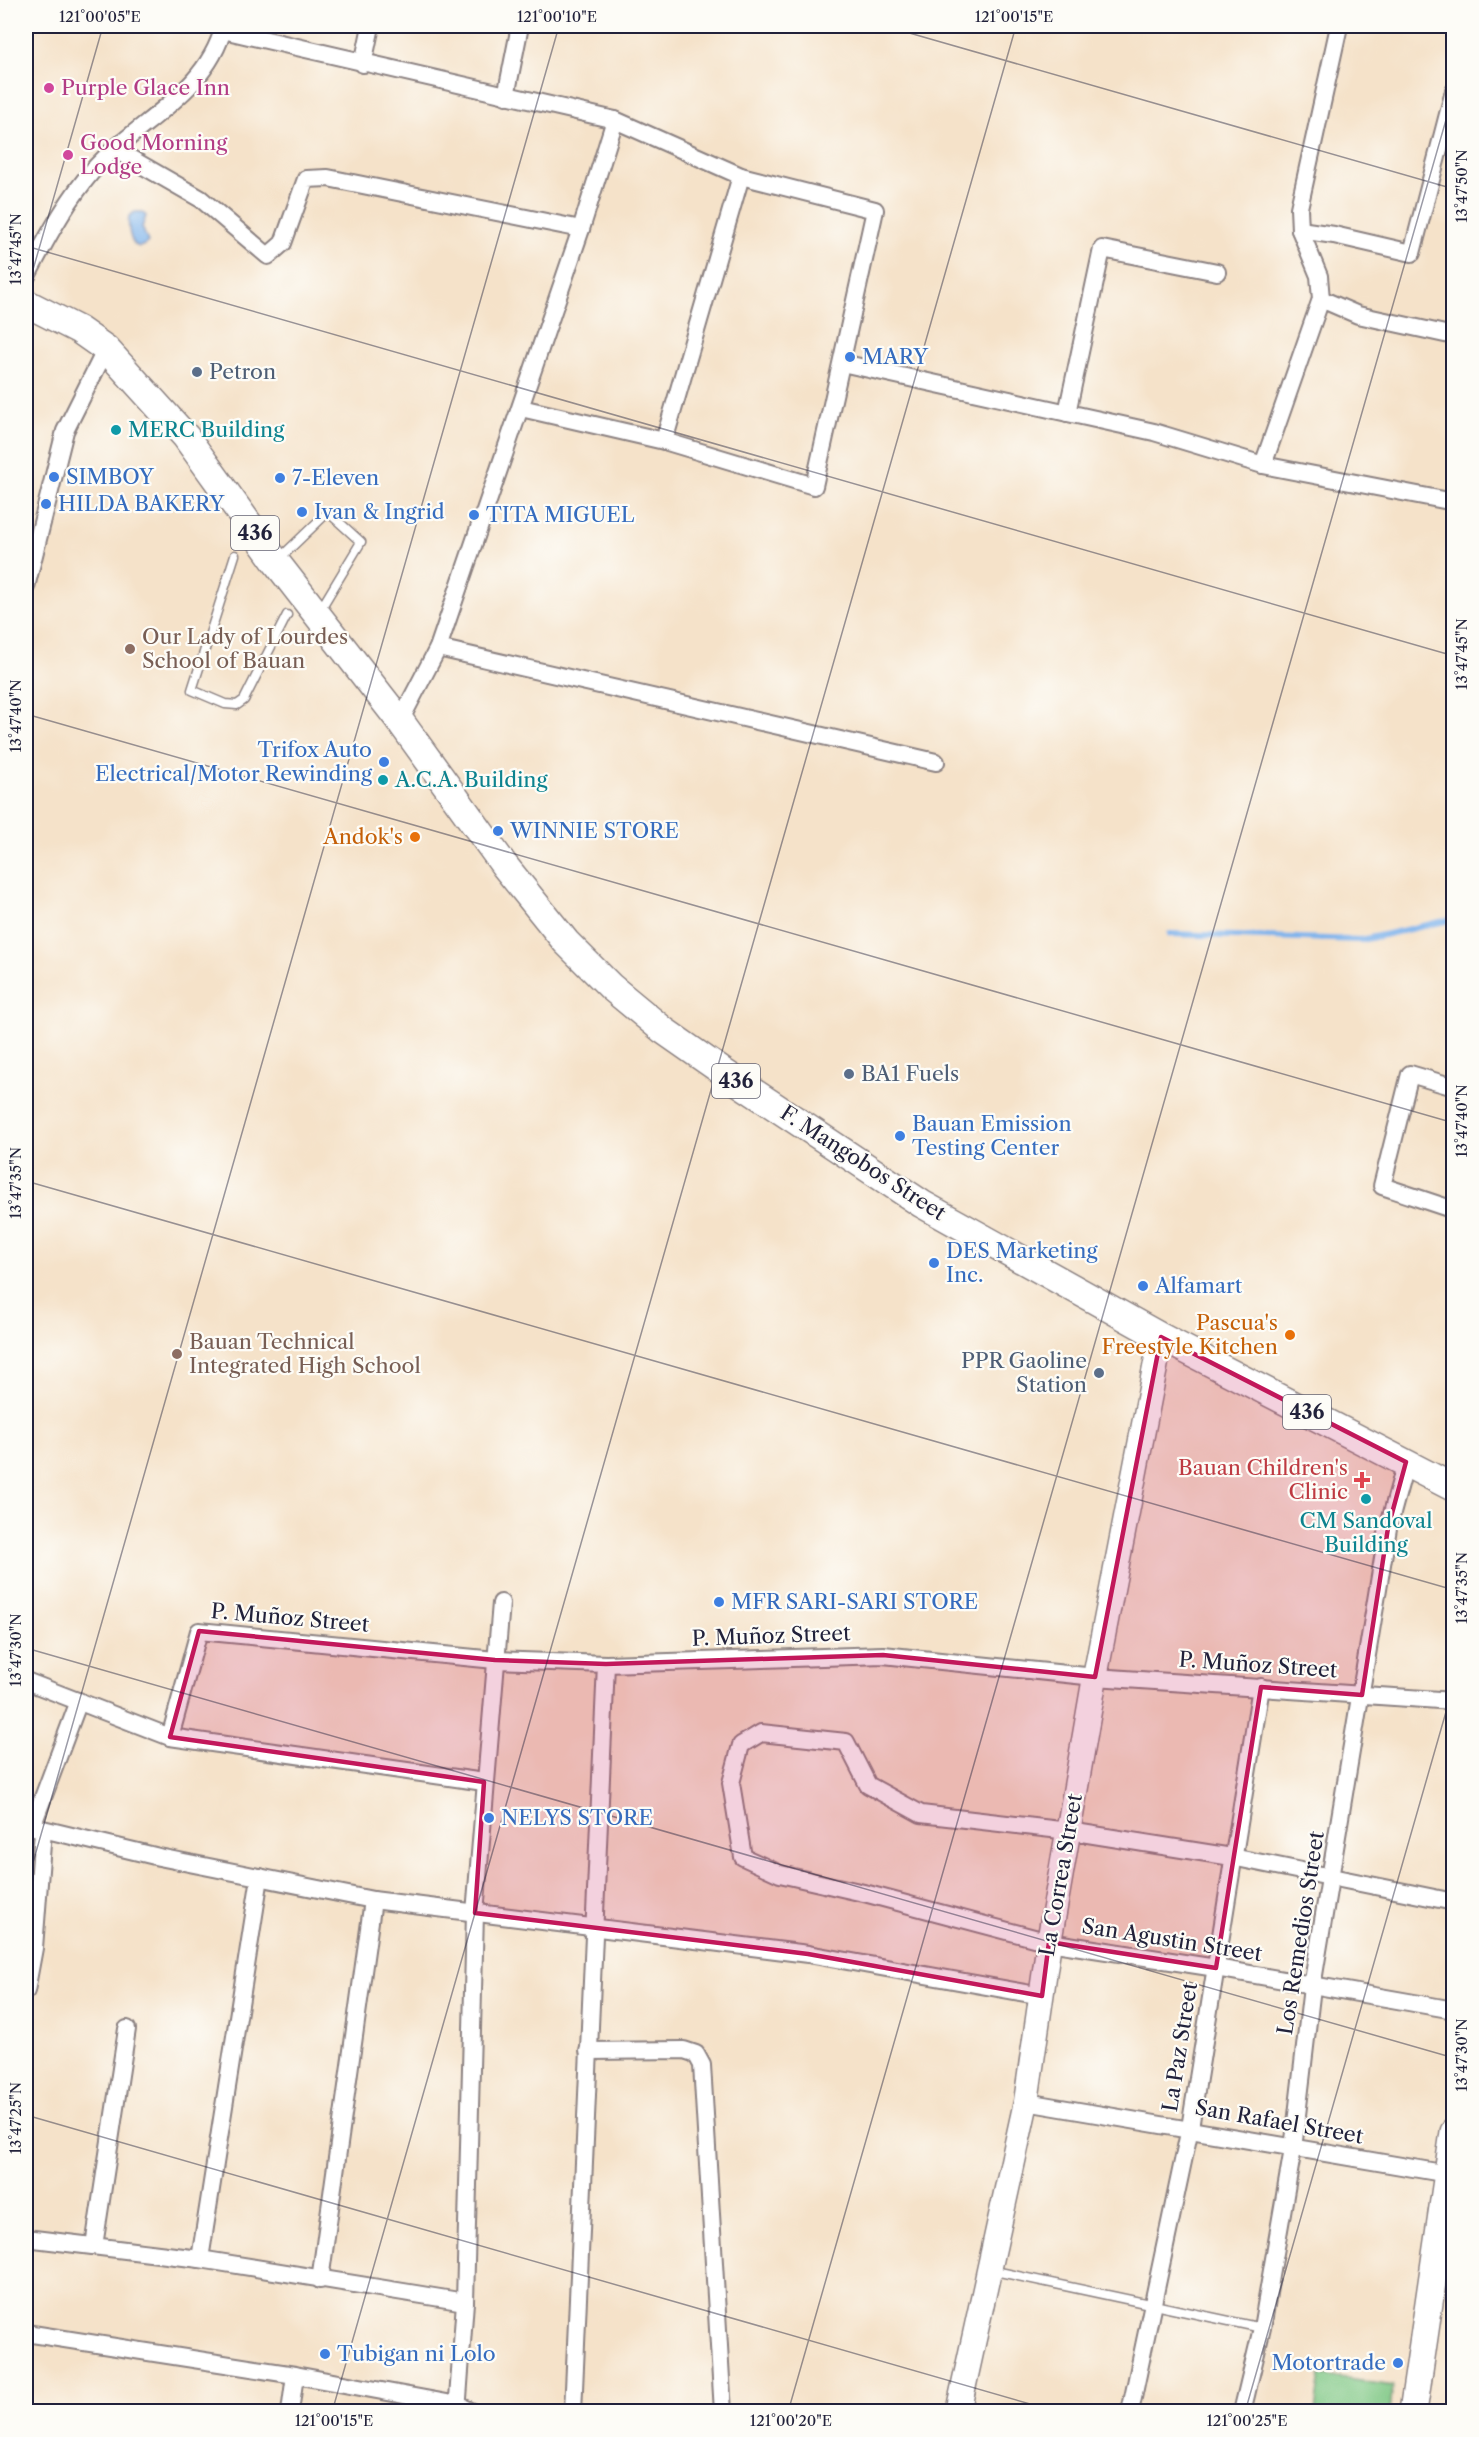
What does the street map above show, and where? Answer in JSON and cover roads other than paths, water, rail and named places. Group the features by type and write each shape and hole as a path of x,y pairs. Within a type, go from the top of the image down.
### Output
{"main road":[{"name":"F. Mangobos Street","path":"26,303 70,325 106,349 186,437 276,562 400,721 504,865 566,942 611,987 663,1030 922,1204 1161,1337 1454,1488"},
{"path":"1413,2412 1451,2174 1454,2132"}],"street":[{"path":"363,64 371,26"},
{"path":"506,96 520,26"},
{"path":"1263,465 1321,299 1319,276 1300,230 1299,208 1340,26"},
{"path":"26,278 85,180 114,149 186,92 203,72 223,28 363,64 615,120 741,176 875,210 814,486 664,441 521,408"},
{"path":"1300,230 1334,235 1412,253 1454,91"},
{"path":"400,721 438,648 581,230 615,120"},
{"path":"114,149 201,199 268,256 283,243 306,179 328,178 581,230"},
{"path":"664,441 741,176"},
{"path":"1067,413 1102,249 1217,272"},
{"path":"1321,299 1358,315 1454,336"},
{"path":"26,588 65,431 106,349"},
{"path":"842,363 1154,432 1263,465 1454,502"},
{"path":"438,648 936,762"},
{"path":"1454,1087 1410,1074 1382,1186 1454,1210"},
{"name":"La Correa Street","path":"958,2412 1026,2102 1049,1942 1095,1677 1161,1337"},
{"name":"Los Remedios Street","path":"1242,2412 1262,2328 1293,2149 1312,1987 1333,1876 1388,1528 1406,1462"},
{"path":"26,2333 295,2375 463,2410 475,1913 484,1782 501,1603"},
{"name":"P. Muñoz Street","path":"170,1737 200,1631 495,1660 606,1664 883,1655 1095,1677 1454,1701"},
{"path":"573,2412 606,1664"},
{"path":"26,1681 170,1737 484,1782"},
{"name":"La Paz Street","path":"1130,2412 1155,2306 1190,2128 1261,1687"},
{"path":"26,1990 30,1946 33,1827 80,1701"},
{"name":"San Agustin Street","path":"1069,1831 921,1814 868,1785 846,1742 761,1733 741,1745 731,1783 743,1857 780,1874 868,1894 1049,1942 1216,1968 1312,1987 1454,2010"},
{"path":"33,1827 373,1900 808,1954 1042,1996"},
{"path":"1069,1831 1232,1857 1454,1902"},
{"path":"200,2259 260,1877"},
{"path":"320,2280 373,1900"},
{"path":"94,2246 127,2030"},
{"path":"588,2051 684,2050 696,2054 702,2066 723,2412"},
{"name":"San Rafael Street","path":"1026,2102 1451,2174"},
{"path":"26,2238 200,2259 320,2280 465,2301"},
{"path":"290,2412 295,2375"}],"lane":[{"path":"276,562 328,512 361,542 318,613"},
{"path":"236,555 192,690 225,704 237,705 244,700 287,615"},
{"path":"989,2270 1262,2328"}],"water":[{"path":"135,212 142,212 146,216 142,227 148,242 142,246 134,244 131,239 129,216"}],"waterway":[{"path":"1170,934 1361,940 1454,919"}],"place":[{"name":"Purple Glace Inn","path":"49,88"},
{"name":"Good Morning Lodge","path":"68,155"},
{"name":"MARY","path":"850,357"},
{"name":"Petron","path":"197,372"},
{"name":"MERC Building","path":"116,430"},
{"name":"SIMBOY","path":"54,477"},
{"name":"7-Eleven","path":"280,478"},
{"name":"HILDA BAKERY","path":"46,504"},
{"name":"Ivan & Ingrid","path":"302,512"},
{"name":"TITA MIGUEL","path":"474,515"},
{"name":"Our Lady of Lourdes School of Bauan","path":"130,649"},
{"name":"Trifox Auto Electrical/Motor Rewinding","path":"384,762"},
{"name":"A.C.A. Building","path":"383,780"},
{"name":"WINNIE STORE","path":"498,831"},
{"name":"Andok's","path":"415,837"},
{"name":"BA1 Fuels","path":"849,1074"},
{"name":"Bauan Emission Testing Center","path":"900,1136"},
{"name":"DES Marketing Inc.","path":"934,1263"},
{"name":"Alfamart","path":"1143,1286"},
{"name":"Pascua's Freestyle Kitchen","path":"1290,1335"},
{"name":"Bauan Technical Integrated High School","path":"177,1354"},
{"name":"PPR Gaoline Station","path":"1099,1373"},
{"name":"Bauan Children's Clinic","path":"1362,1480"},
{"name":"CM Sandoval Building","path":"1366,1499"},
{"name":"MFR SARI-SARI STORE","path":"719,1602"},
{"name":"NELYS STORE","path":"489,1818"},
{"name":"Tubigan ni Lolo","path":"325,2354"},
{"name":"Motortrade","path":"1398,2363"}]}
